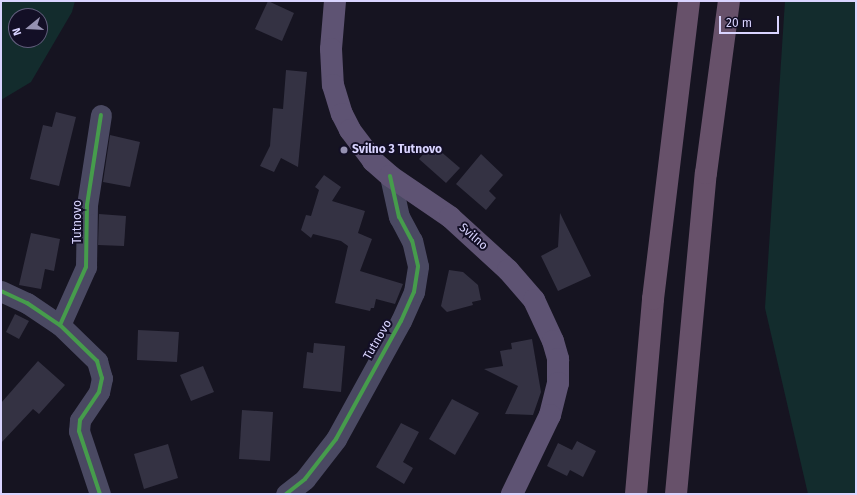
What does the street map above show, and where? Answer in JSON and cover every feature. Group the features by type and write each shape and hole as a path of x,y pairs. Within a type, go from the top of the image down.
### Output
{"highway":[{"path":"636,494 654,291 689,1"},
{"path":"676,494 706,173 729,1"}],"main road":[{"name":"Svilno","path":"335,1 331,49 333,85 342,114 359,144 390,176 450,217 480,242 534,300 545,320 558,359 558,384 550,415 512,494"}],"street":[{"name":"Tutnovo","path":"60,325 86,267 87,205 101,115"},
{"name":"Tutnovo","path":"286,494 305,479 336,439 401,321 414,292 418,266 412,241 399,217 390,176"},
{"path":"1,291 27,303 60,325 97,361 102,378 99,392 80,420 79,431 100,494"}],"green space":[{"path":"1,1 75,1 72,12 31,82 1,100"},
{"path":"785,1 856,1 856,494 808,494 765,308"}],"building":[{"path":"268,1 294,13 282,41 255,29"},
{"path":"286,70 307,72 298,167 281,158 274,172 260,166 270,146 273,108 283,109"},
{"path":"56,112 76,117 59,186 30,179 43,125 52,127"},
{"path":"110,135 140,142 130,187 103,182"},
{"path":"432,144 460,168 446,183 419,159"},
{"path":"481,154 503,175 489,191 496,198 486,210 456,184"},
{"path":"324,175 341,187 332,201 365,211 358,233 372,239 360,271 403,284 395,304 376,299 374,308 371,308 370,311 335,303 348,246 341,241 313,234 311,238 301,230 306,215 311,216 319,190 315,187"},
{"path":"560,213 591,276 558,291 541,256 558,247"},
{"path":"99,214 126,216 124,246 98,245"},
{"path":"31,233 60,239 54,271 45,269 41,289 19,285"},
{"path":"449,270 463,272 478,285 481,300 472,302 473,305 447,312 441,306"},
{"path":"15,314 29,321 19,339 6,332"},
{"path":"138,330 179,332 177,362 137,360"},
{"path":"532,339 541,392 533,415 505,414 518,386 484,369 503,366 500,351 512,349 511,343"},
{"path":"314,343 345,346 341,392 303,388 307,352 313,353"},
{"path":"38,361 65,385 39,414 33,409 1,443 1,403"},
{"path":"203,366 214,392 191,401 180,375"},
{"path":"452,399 479,413 455,455 429,439"},
{"path":"242,410 273,412 270,461 239,459"},
{"path":"401,423 419,432 403,462 413,468 404,484 376,467"},
{"path":"577,441 596,451 583,477 570,470 567,476 547,466 558,443 572,450"},
{"path":"168,444 178,478 144,489 134,454"}],"cycle path":[{"path":"60,325 86,267 87,205 101,115"},
{"path":"286,494 305,479 336,439 401,321 414,292 418,266 412,241 399,217 390,176"},
{"path":"1,291 27,303 60,325 97,361 102,378 99,392 80,420 79,431 100,494"}],"place":[{"name":"Svilno 3 Tutnovo","path":"344,150"}]}
